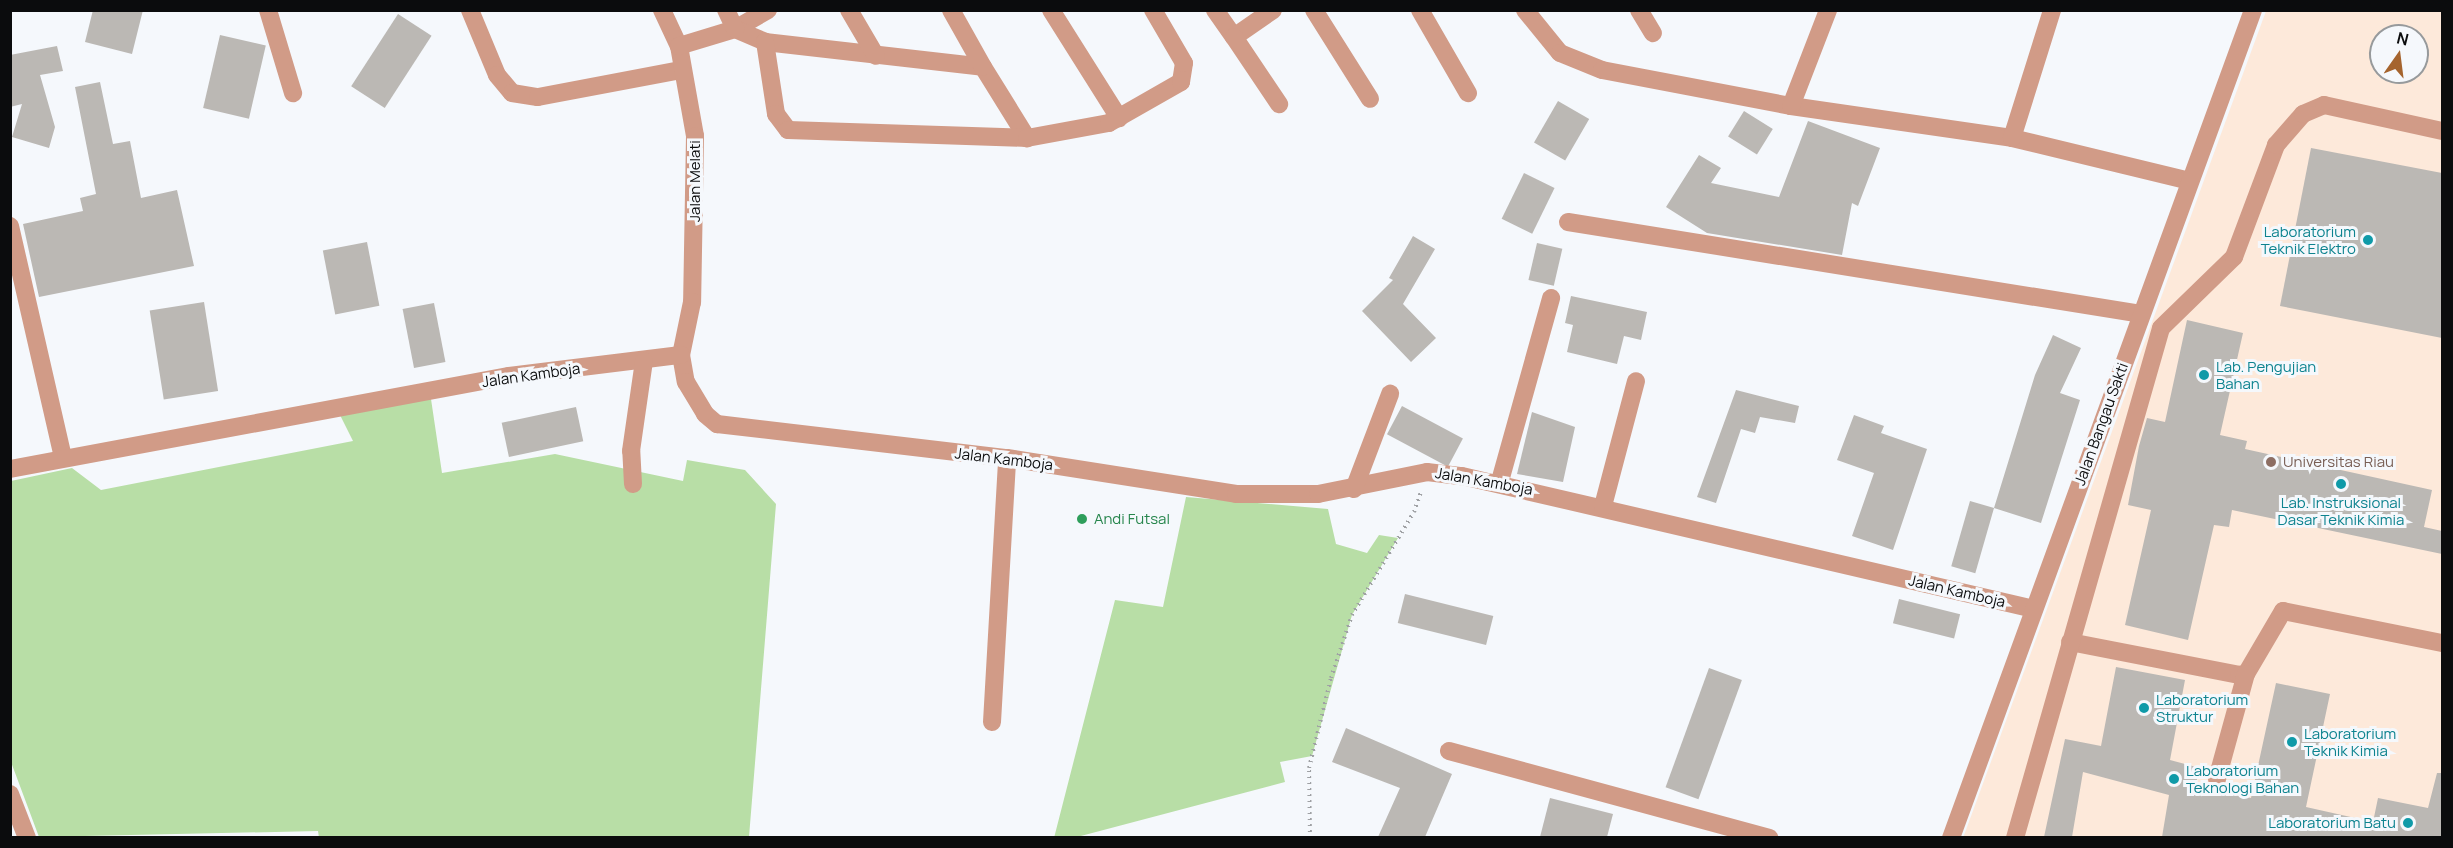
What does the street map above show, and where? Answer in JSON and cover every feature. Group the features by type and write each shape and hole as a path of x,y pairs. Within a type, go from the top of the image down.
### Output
{"street":[{"path":"268,10 293,93"},
{"path":"470,10 497,75 512,93 538,97 681,70"},
{"name":"Jalan Melati","path":"662,10 679,46 681,70 695,136 692,302 681,355"},
{"path":"726,10 735,29 765,42 983,67"},
{"path":"679,46 735,29 768,10"},
{"path":"849,10 876,56"},
{"path":"951,10 1027,138"},
{"path":"1051,10 1119,118"},
{"path":"765,42 776,114 788,130 1027,138 1119,118 1151,103 1184,77 1184,63 1153,10"},
{"path":"1215,10 1279,104"},
{"path":"1234,37 1273,10"},
{"path":"1314,10 1370,99"},
{"path":"1420,10 1468,93"},
{"path":"1525,10 1560,53 1602,70 1791,106 2012,138 2190,181"},
{"path":"1639,10 1653,33"},
{"path":"1791,106 1828,10"},
{"path":"2012,138 2052,10"},
{"name":"Jalan Bangau Sakti","path":"1951,837 2253,10"},
{"path":"2015,837 2161,328 2234,257 2276,145 2303,114 2324,105 2442,131"},
{"path":"1568,222 2141,314"},
{"path":"11,229 63,458"},
{"path":"1500,481 1551,298"},
{"name":"Jalan Kamboja","path":"10,469 509,376 681,355 686,382 705,414 733,430 1007,458 1236,494 1280,496 1354,489 1427,472 1500,481 2034,609"},
{"path":"633,484 631,451 644,361"},
{"path":"1603,506 1636,381"},
{"path":"1354,489 1390,394"},
{"path":"992,722 1007,458"},
{"path":"2217,779 2246,674 2283,611 2442,643"},
{"path":"2070,642 2246,674"},
{"path":"1449,751 1769,837"},
{"path":"10,794 27,837"}],"path":[{"path":"1310,837 1309,768 1331,678 1352,615 1414,512 1427,472"}],"shaded area":[{"name":"Universitas Riau","path":"2266,11 2442,11 2442,837 1963,838"}],"green space":[{"path":"431,399 442,473 555,454 683,481 687,460 745,470 776,504 749,837 319,838 318,831 39,837 11,762 11,481 72,468 101,490 353,441 339,413"},
{"path":"1186,497 1328,509 1336,544 1367,553 1379,535 1398,538 1352,615 1312,756 1280,762 1285,782 1077,837 1054,838 1115,600 1163,607"}],"building":[{"path":"93,10 143,10 132,54 85,42"},
{"path":"398,14 432,36 385,108 351,86"},
{"path":"220,35 266,46 249,119 203,108"},
{"path":"57,46 63,71 40,75 55,127 49,148 12,137 22,104 10,107 10,55"},
{"path":"100,82 113,144 130,141 141,198 177,190 194,266 39,297 23,224 83,211 80,198 96,194 75,87"},
{"path":"1558,101 1589,119 1565,161 1534,143"},
{"path":"1744,111 1773,129 1757,154 1728,136"},
{"path":"1808,121 1880,148 1858,206 1852,203 1842,255 1707,233 1666,207 1699,155 1721,168 1711,183 1779,197"},
{"name":"Laboratorium Teknik Elektro","path":"2311,148 2442,173 2442,338 2280,306"},
{"path":"1524,173 1555,188 1532,234 1502,219"},
{"path":"1413,236 1435,249 1403,304 1436,338 1411,362 1362,311 1393,280 1389,278"},
{"path":"367,242 379,306 335,314 323,251"},
{"path":"1537,243 1562,249 1554,286 1528,280"},
{"path":"1571,296 1647,312 1641,340 1624,336 1617,364 1567,352 1573,325 1565,323"},
{"path":"204,302 218,391 164,399 150,311"},
{"path":"434,303 445,362 414,368 403,309"},
{"path":"2187,320 2243,333 2220,435 2247,441 2245,449 2432,490 2424,527 2442,531 2442,554 2232,510 2229,527 2214,525 2188,640 2125,625 2151,510 2128,505 2139,446 2147,418 2165,422"},
{"path":"2053,335 2081,348 2060,393 2080,400 2041,523 1994,508 2035,375"},
{"path":"1736,390 1799,406 1795,423 1760,417 1755,433 1741,429 1716,503 1697,497"},
{"path":"1402,406 1463,438 1448,467 1387,434"},
{"path":"576,407 583,441 509,457 502,423"},
{"path":"1532,412 1575,427 1563,482 1517,474"},
{"path":"1854,415 1884,426 1881,433 1927,449 1893,550 1852,536 1874,473 1837,460"},
{"path":"1970,501 1994,508 1975,573 1951,566"},
{"path":"1405,594 1493,616 1486,645 1398,623"},
{"path":"1899,599 1960,614 1954,638 1893,623"},
{"path":"2116,667 2185,680 2170,760 2200,768 2195,787 2251,798 2276,683 2330,694 2306,807 2373,822 2378,798 2428,808 2437,773 2442,773 2442,837 2162,837 2169,795 2083,772 2072,837 2044,837 2065,739 2101,746"},
{"path":"1709,668 1742,680 1698,799 1666,787"},
{"path":"1346,728 1452,774 1425,837 1378,837 1400,788 1332,762"},
{"path":"1550,798 1613,814 1607,837 1540,837"}],"place":[{"name":"Laboratorium Teknik Elektro","path":"2368,240"},
{"name":"Lab. Pengujian Bahan","path":"2204,375"},
{"name":"Universitas Riau","path":"2271,462"},
{"name":"Lab. Instruksional Dasar Teknik Kimia","path":"2341,484"},
{"name":"Andi Futsal","path":"1082,519"},
{"name":"Laboratorium Struktur","path":"2144,708"},
{"name":"Laboratorium Teknik Kimia","path":"2292,742"},
{"name":"Laboratorium Teknologi Bahan","path":"2174,779"},
{"name":"Laboratorium Batu","path":"2408,823"}]}
